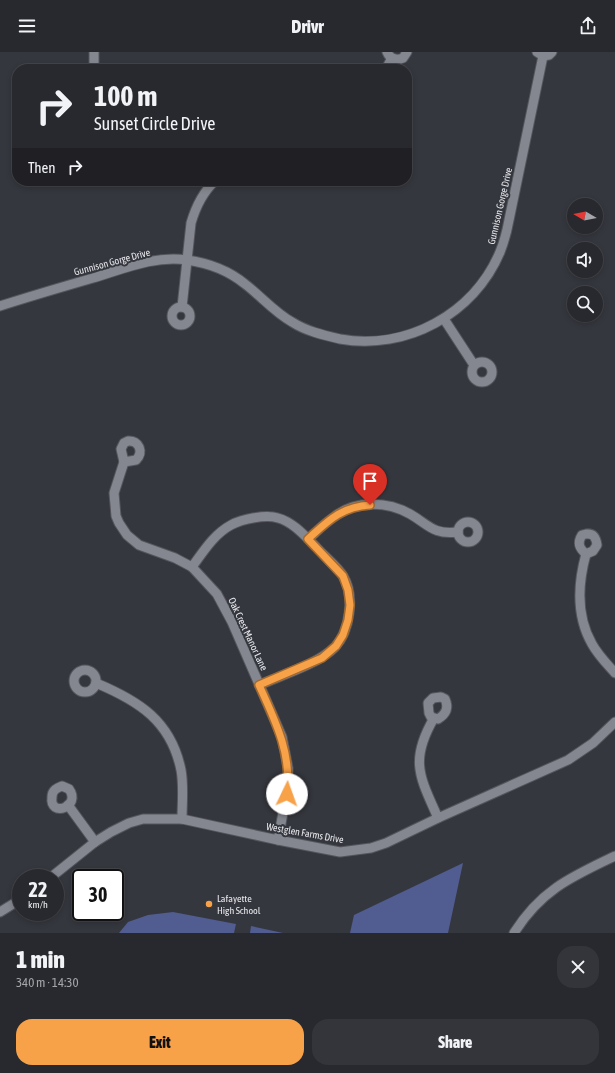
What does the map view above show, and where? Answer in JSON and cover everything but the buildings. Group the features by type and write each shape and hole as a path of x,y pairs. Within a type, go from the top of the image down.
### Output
{"street":[{"path":"94,52 94,64"},
{"path":"390,55 400,59 406,56 407,52"},
{"path":"540,54 549,55 552,52"},
{"name":"Gunnison Gorge Drive","path":"0,306 136,265 165,259 186,260 205,263 233,275 245,283 266,303 291,322 306,330 327,336 365,342 411,335 444,319 470,298 494,266 504,241 540,54"},
{"path":"182,307 186,260 194,210 203,195 211,186"},
{"path":"444,319 474,365"},
{"name":"Oak Crest Manor Lane","path":"124,462 114,493 116,516 119,523 127,535 139,545 175,558 192,567 217,594 232,622 282,737 288,768 287,796 278,840"},
{"path":"308,539 335,516 347,509 378,504 393,506 410,514 427,526 439,531 448,533 458,532"},
{"path":"192,567 219,533 231,524 258,517 278,518 286,520 308,539 343,576 348,590 350,605 348,620 343,635 336,646 322,658 259,685"},
{"path":"586,554 581,576 580,592 580,609 584,626 592,644 615,673"},
{"path":"96,683 142,706 164,730 178,757 181,772 182,819"},
{"path":"434,718 429,726 420,751 419,767 423,783 438,818"},
{"name":"Westglen Farms Drive","path":"61,869 110,832 143,819 182,819 340,852 371,848 386,843 568,760 593,743 615,722"},
{"path":"68,805 95,842"},
{"path":"514,933 524,916 555,888 569,878 615,856"},
{"path":"0,912 12,905"}],"shaded area":[{"path":"463,863 448,933 350,933 354,915"},
{"path":"173,912 236,924 234,933 119,933 128,922 148,915"},
{"path":"251,926 283,933 250,933"}],"place":[{"name":"Lafayette High School","path":"209,904"}],"route":[{"path":"287,794 288,768 282,737 259,685 322,658 336,646 343,635 348,620 350,605 348,590 343,576 308,539 335,516 347,509 370,505"}]}
